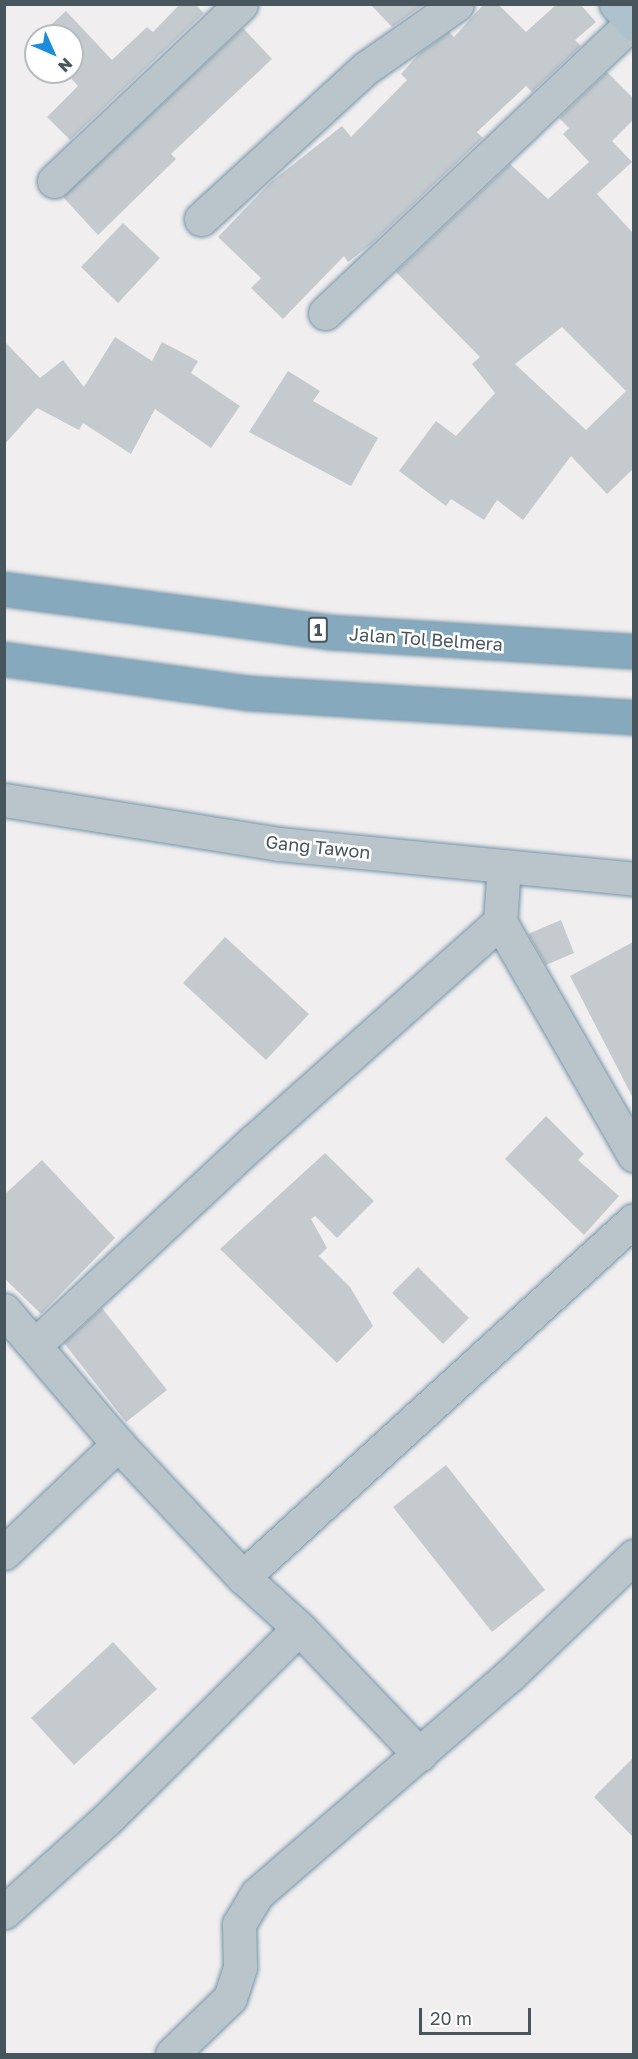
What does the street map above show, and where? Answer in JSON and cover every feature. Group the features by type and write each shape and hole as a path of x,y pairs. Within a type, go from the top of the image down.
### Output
{"highway":[{"name":"Jalan Tol Belmera","path":"4,589 329,632 633,651"},
{"path":"4,659 248,693 633,717"}],"street":[{"path":"54,181 241,4"},
{"path":"201,219 366,68 457,4"},
{"path":"325,313 627,17"},
{"name":"Gang Tawon","path":"6,802 279,844 633,879"},
{"path":"504,866 500,922 633,1155"},
{"path":"36,1344 255,1140 500,922"},
{"path":"243,1577 633,1220"},
{"path":"4,1310 36,1344 118,1443 243,1577 299,1628 420,1755"},
{"path":"4,1553 118,1443"},
{"path":"172,2055 230,1998 240,1967 239,1924 257,1894 420,1755 633,1556"},
{"path":"4,1912 107,1819 299,1628"}],"building":[{"path":"180,4 195,4 204,13 70,140 47,117 78,86 76,84 84,84 84,30 112,60 147,27 153,32"},
{"path":"370,4 422,4 423,5 392,27"},
{"path":"484,4 498,4 526,32 557,4 580,4 596,22 575,40 581,46 532,92 526,86 477,132 483,138 370,245 348,262 344,256 283,319 251,288 261,278 218,237 271,182 342,126 351,137 407,80 401,74 419,54 449,32 454,37"},
{"path":"66,11 78,24 52,24"},
{"path":"243,28 272,59 171,154 176,159 98,235 63,197"},
{"path":"607,72 633,98 633,120 612,141 632,162 597,194 633,233 633,469 607,494 571,456 523,520 497,500 484,520 451,499 446,506 399,471 436,421 456,436 495,393 472,364 480,357 396,272 510,164 548,199 589,162 563,134 569,128 559,118","holes":["562,327 626,391 586,430 515,364"]},
{"path":"123,223 160,258 118,303 81,267"},
{"path":"115,337 152,361 162,342 198,361 191,373 240,406 211,448 155,409 131,454 83,423 79,430 37,408 4,445 4,341 40,378 63,360 84,387"},
{"path":"288,371 320,391 313,401 378,438 351,486 249,432"},
{"path":"561,920 574,953 546,965 528,934"},
{"path":"225,937 309,1014 266,1060 183,983"},
{"path":"633,942 633,1098 570,976"},
{"path":"546,1116 584,1154 578,1160 619,1196 584,1235 505,1159"},
{"path":"325,1153 374,1201 337,1238 315,1216 311,1219 327,1248 319,1256 350,1287 373,1326 337,1363 220,1249"},
{"path":"42,1160 115,1238 41,1314 4,1278 4,1195"},
{"path":"418,1267 469,1318 443,1344 392,1293"},
{"path":"102,1308 167,1390 126,1422 64,1343"},
{"path":"446,1465 545,1590 492,1632 393,1507"},
{"path":"113,1642 157,1689 74,1765 31,1718"},
{"path":"633,1758 633,1837 594,1797"}]}
